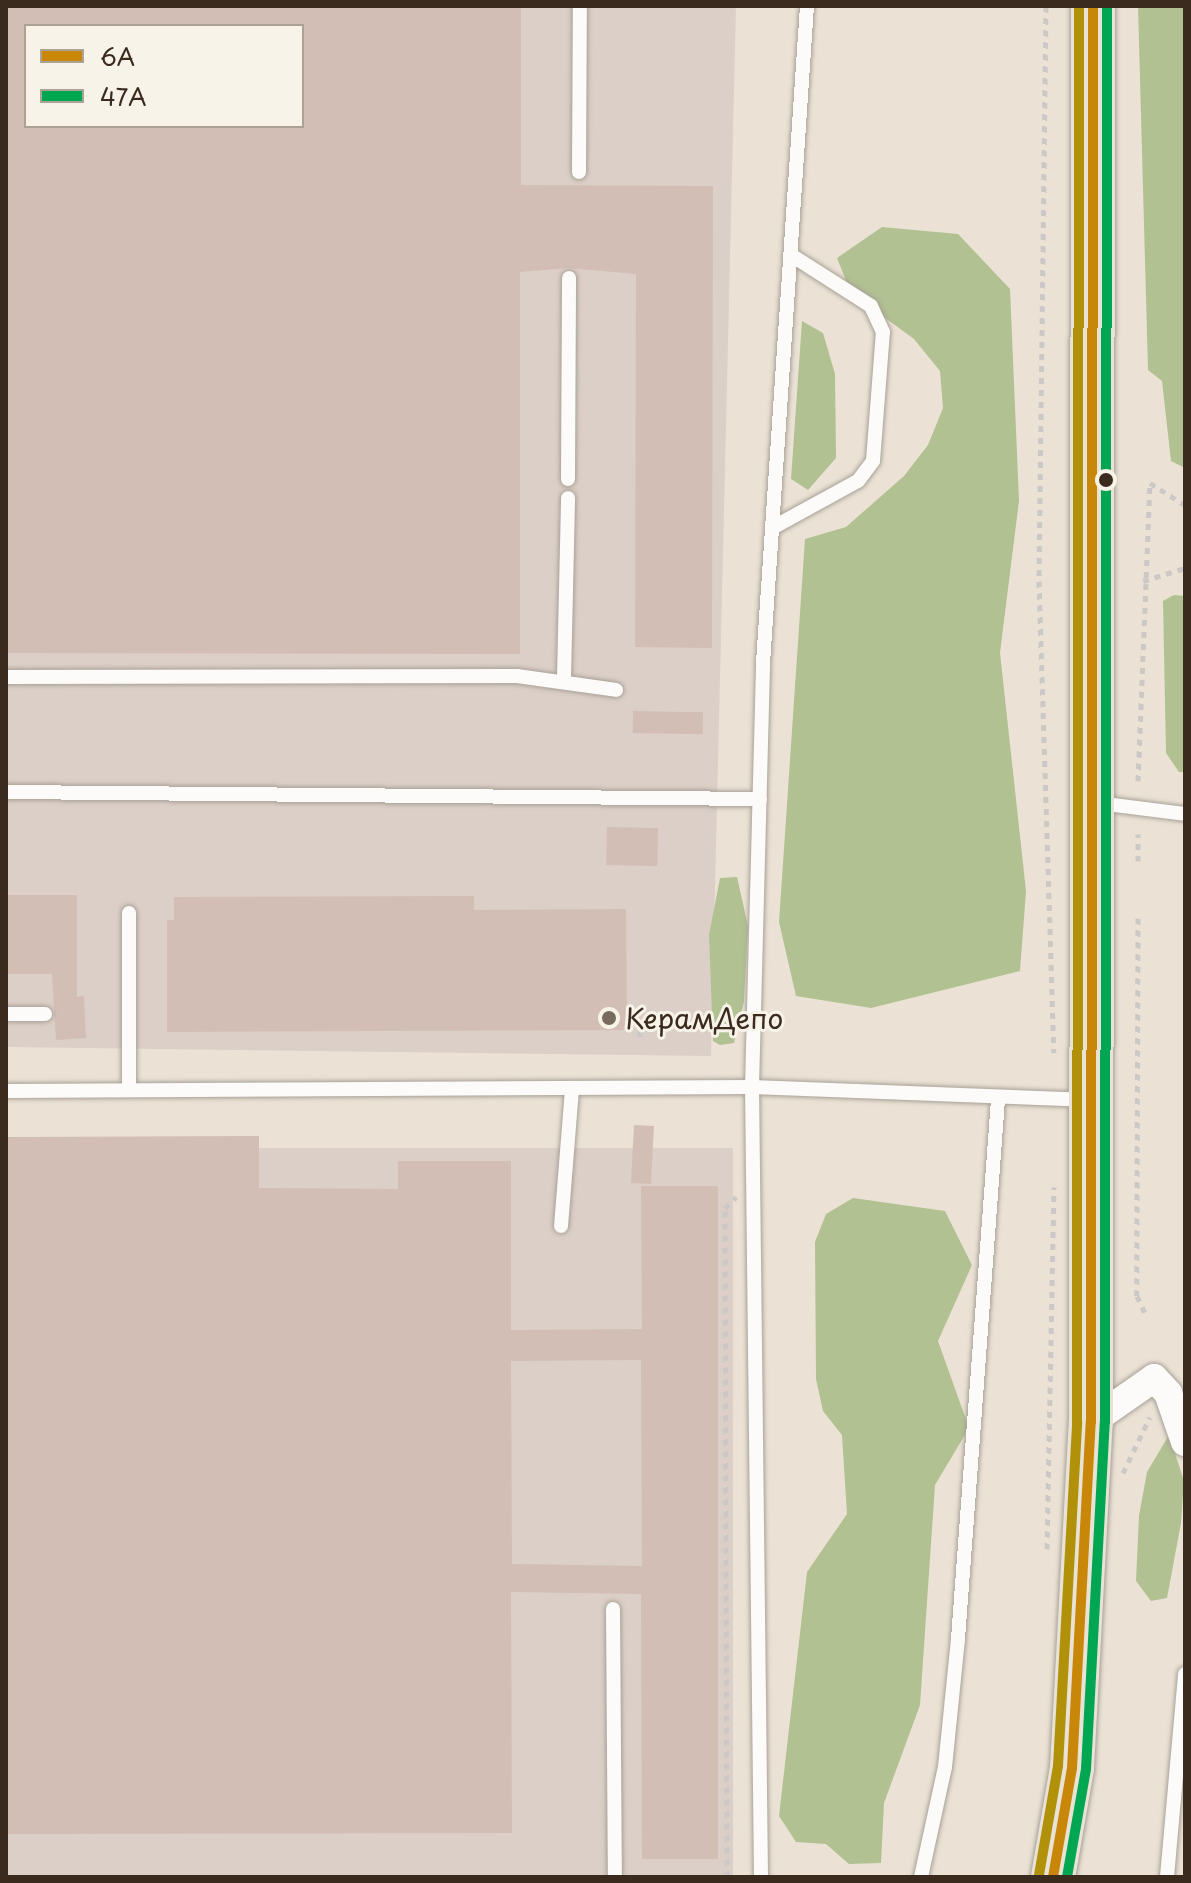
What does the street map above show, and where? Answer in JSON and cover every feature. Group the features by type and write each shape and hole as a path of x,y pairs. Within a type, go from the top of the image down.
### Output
{"main road":[{"path":"1053,1877 1072,1768 1091,1422 1075,1100 1096,803 1093,6"}],"street":[{"path":"1091,1422 1154,1378 1168,1393 1185,1442"}],"lane":[{"path":"579,172 580,6"},
{"path":"761,1877 752,1087 772,528 807,6"},
{"path":"772,528 858,481 873,461 883,332 871,306 791,255"},
{"path":"568,479 569,278"},
{"path":"564,678 568,498"},
{"path":"6,677 564,678 616,690"},
{"path":"6,792 760,799"},
{"path":"1096,803 1185,814"},
{"path":"129,913 129,1090"},
{"path":"6,1014 45,1014"},
{"path":"6,1091 752,1087 998,1100 1075,1100"},
{"path":"561,1226 572,1088"},
{"path":"921,1877 945,1767 958,1639 998,1100"},
{"path":"613,1609 615,1877"},
{"path":"1167,1877 1185,1674"}],"path":[{"path":"1046,6 1039,581 1075,1100"},
{"path":"1138,781 1143,581 1150,483 1185,505"},
{"path":"1143,581 1185,568"},
{"path":"1138,834 1138,861"},
{"path":"1138,918 1137,1296 1145,1313"},
{"path":"627,1018 640,1019 640,1042"},
{"path":"1047,1554 1054,1179"},
{"path":"727,1877 725,1208 742,1190"}],"shaded area":[{"path":"6,6 736,6 711,1056 6,1047"},
{"path":"6,1148 733,1148 733,1877 6,1877"}],"green space":[{"path":"1138,6 1185,6 1185,468 1171,461 1162,381 1148,370"},
{"path":"882,227 958,234 1010,289 1019,501 1000,653 1026,891 1020,971 871,1008 796,996 779,922 805,539 846,527 904,476 928,445 943,408 940,371 914,339 851,293 837,258"},
{"path":"802,321 823,333 835,374 836,458 808,490 791,479"},
{"path":"1174,595 1185,596 1185,772 1179,772 1166,753 1163,601"},
{"path":"737,877 748,926 744,1001 734,1043 720,1045 713,1041 709,935 720,878"},
{"path":"853,1198 945,1211 972,1265 938,1341 969,1428 935,1485 920,1705 884,1803 881,1863 849,1864 826,1844 796,1842 779,1816 807,1572 847,1514 842,1435 823,1411 816,1379 815,1242 826,1214"},
{"path":"1169,1435 1184,1481 1181,1523 1167,1598 1151,1601 1136,1581 1139,1516 1147,1472"}],"building":[{"path":"6,6 521,6 521,185 713,186 712,648 635,647 636,274 568,268 520,272 520,654 6,653"},
{"path":"633,711 703,712 703,734 633,733"},
{"path":"607,827 658,828 657,866 606,865"},
{"path":"6,895 77,895 77,997 84,996 86,1038 56,1040 52,974 6,974"},
{"path":"474,896 474,910 626,909 627,1030 167,1032 167,920 174,920 174,897"},
{"path":"634,1125 654,1126 651,1184 631,1183"},
{"path":"259,1136 259,1188 398,1189 398,1161 511,1161 511,1330 642,1329 641,1186 718,1186 718,1859 642,1859 641,1594 511,1592 512,1833 6,1834 6,1137","holes":["641,1360 642,1566 512,1564 511,1361"]}],"transit line":[{"path":"1039,1875 1058,1766 1077,1422 1079,6"},
{"name":"6А","path":"1053,1877 1072,1768 1091,1422 1093,6"},
{"name":"47А","path":"1067,1877 1086,1769 1105,1422 1107,6"}],"place":[{"name":"КерамДепо","path":"609,1018"}]}
